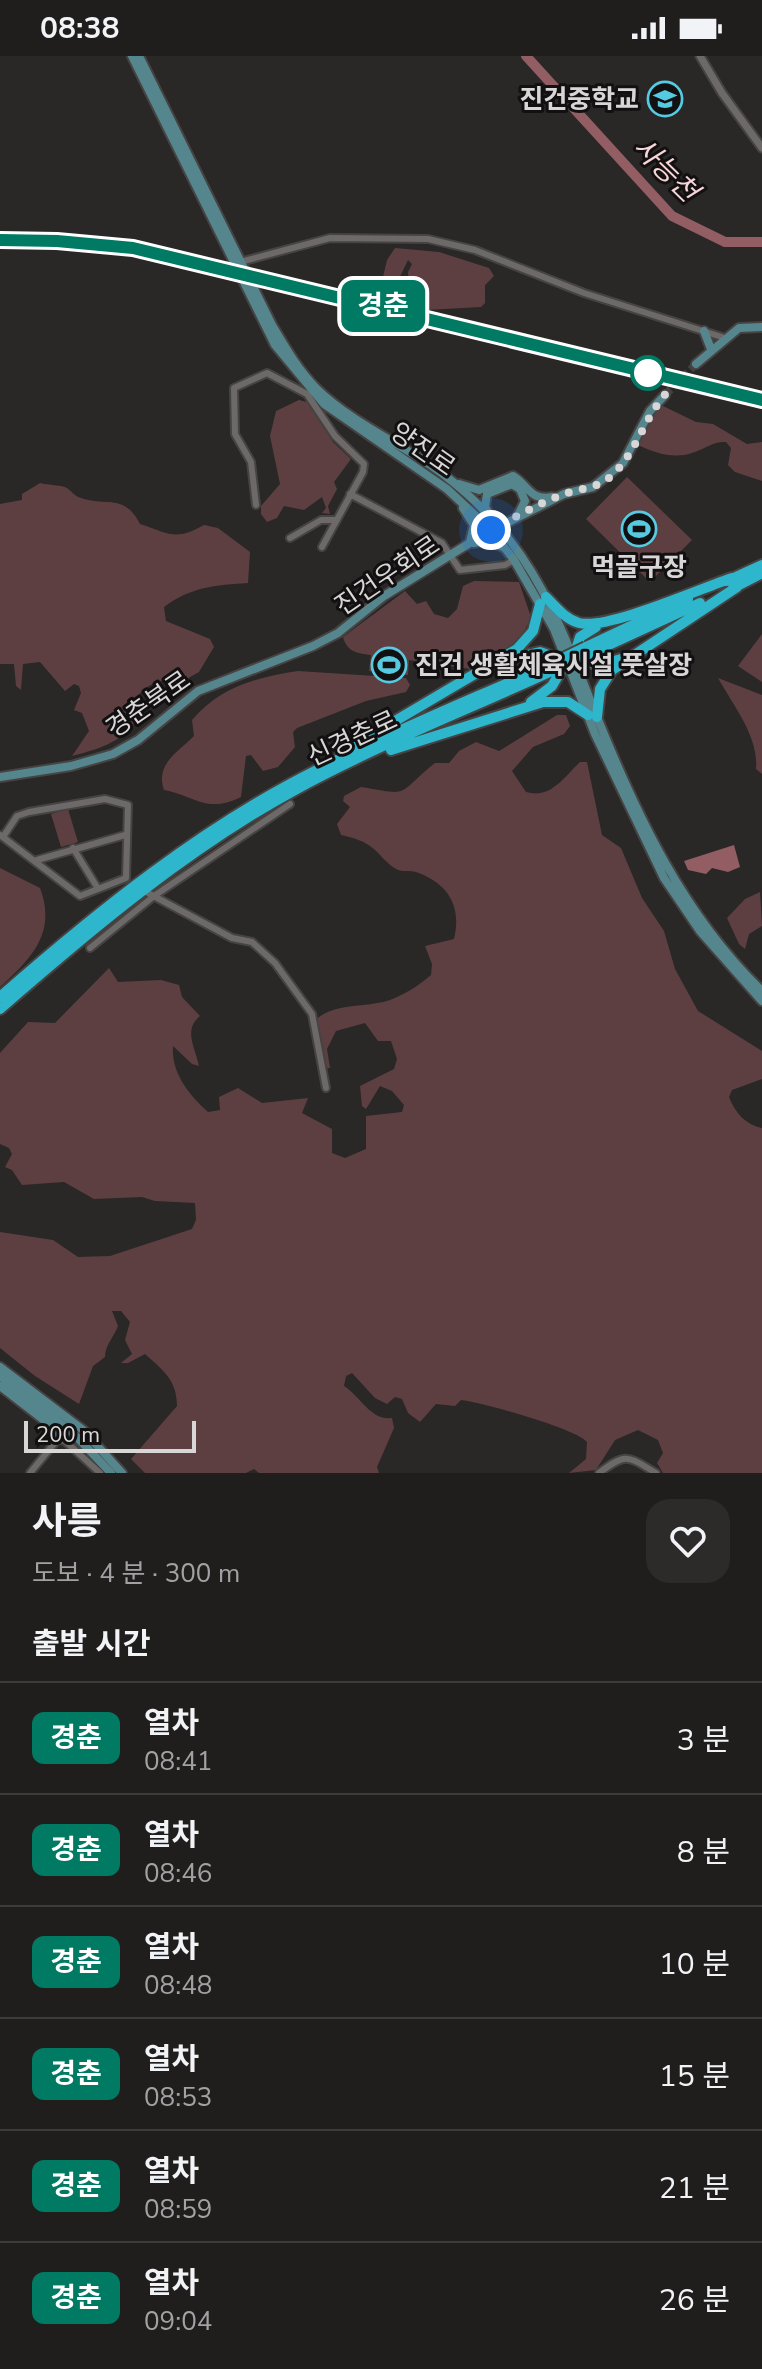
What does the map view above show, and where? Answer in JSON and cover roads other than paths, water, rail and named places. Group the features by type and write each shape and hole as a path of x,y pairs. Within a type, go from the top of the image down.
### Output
{"highway":[{"name":"신경춘로","path":"0,1009 189,855 272,803 333,771 734,582 762,565"},
{"name":"신경춘로","path":"734,582 762,573"},
{"path":"526,705 552,686 570,660 580,637 602,624 734,582"},
{"path":"333,771 526,705 568,702 592,716 606,677 631,655 734,582"},
{"path":"316,770 391,721 480,672 525,642 533,631 543,600 576,622 602,624"},
{"path":"480,672 530,652 600,665 631,655"},
{"name":"신경춘로","path":"0,997 166,863 316,770 552,667"}],"main road":[{"name":"양진로","path":"132,56 238,263 283,343 318,390 451,481 490,517 504,547 543,600"},
{"name":"양진로","path":"139,56 275,345 296,381 338,415 453,494 508,538 543,600 664,878 700,931 762,1001"},
{"path":"696,364 739,328 762,327"},
{"path":"704,331 711,349"},
{"name":"진건우회로","path":"313,646 338,633 384,596 495,528 564,494 593,487 609,478 623,463 650,411 665,395"},
{"path":"451,481 479,490 513,476 540,499 564,494"},
{"path":"490,517 485,507 487,494 508,483 520,489 525,501 517,517"},
{"path":"453,494 474,525 469,543 487,540 504,547"},
{"path":"508,538 512,526 531,510"},
{"name":"경춘북로","path":"0,777 71,766 113,754 138,740 198,691 313,646"},
{"name":"양진로","path":"592,716 675,882 721,947 762,991"},
{"path":"0,1367 83,1430 122,1473"},
{"path":"0,1376 73,1433 111,1473"},
{"path":"0,1386 53,1427 58,1439"}],"street":[{"path":"700,56 762,148"},
{"path":"238,263 330,238 428,239 475,250 593,296 725,338"},
{"path":"256,505 251,462 235,434 234,388 267,373 296,381 321,410 335,436 362,458 363,472 322,547"},
{"path":"350,494 442,543 460,570 505,565 514,560"},
{"path":"290,538 321,520 337,520"},
{"path":"105,799 128,805 125,835 128,880 97,887 80,896 74,894 37,860 1,836 17,816 105,799"},
{"path":"90,948 151,894 290,804"},
{"path":"37,860 125,835"},
{"path":"73,848 97,887"},
{"path":"151,894 232,938 252,942 284,973 312,1014 326,1088"},
{"path":"30,1473 58,1439 65,1441 100,1473"},
{"path":"599,1473 620,1458 628,1457 656,1473"}],"waterway":[{"name":"사능천","path":"526,56 672,216 725,242 762,242"}],"tunnel":[{"path":"665,395 696,364"}],"railway":[{"path":"0,240 57,241 133,248 762,400"}],"train":[{"name":"경춘","path":"0,240 57,241 133,248 762,400"}],"place":[{"name":"진건중학교","path":"665,99"},
{"name":"먹골구장","path":"639,529"},
{"name":"진건 생활체육시설 풋살장","path":"389,665"}]}
